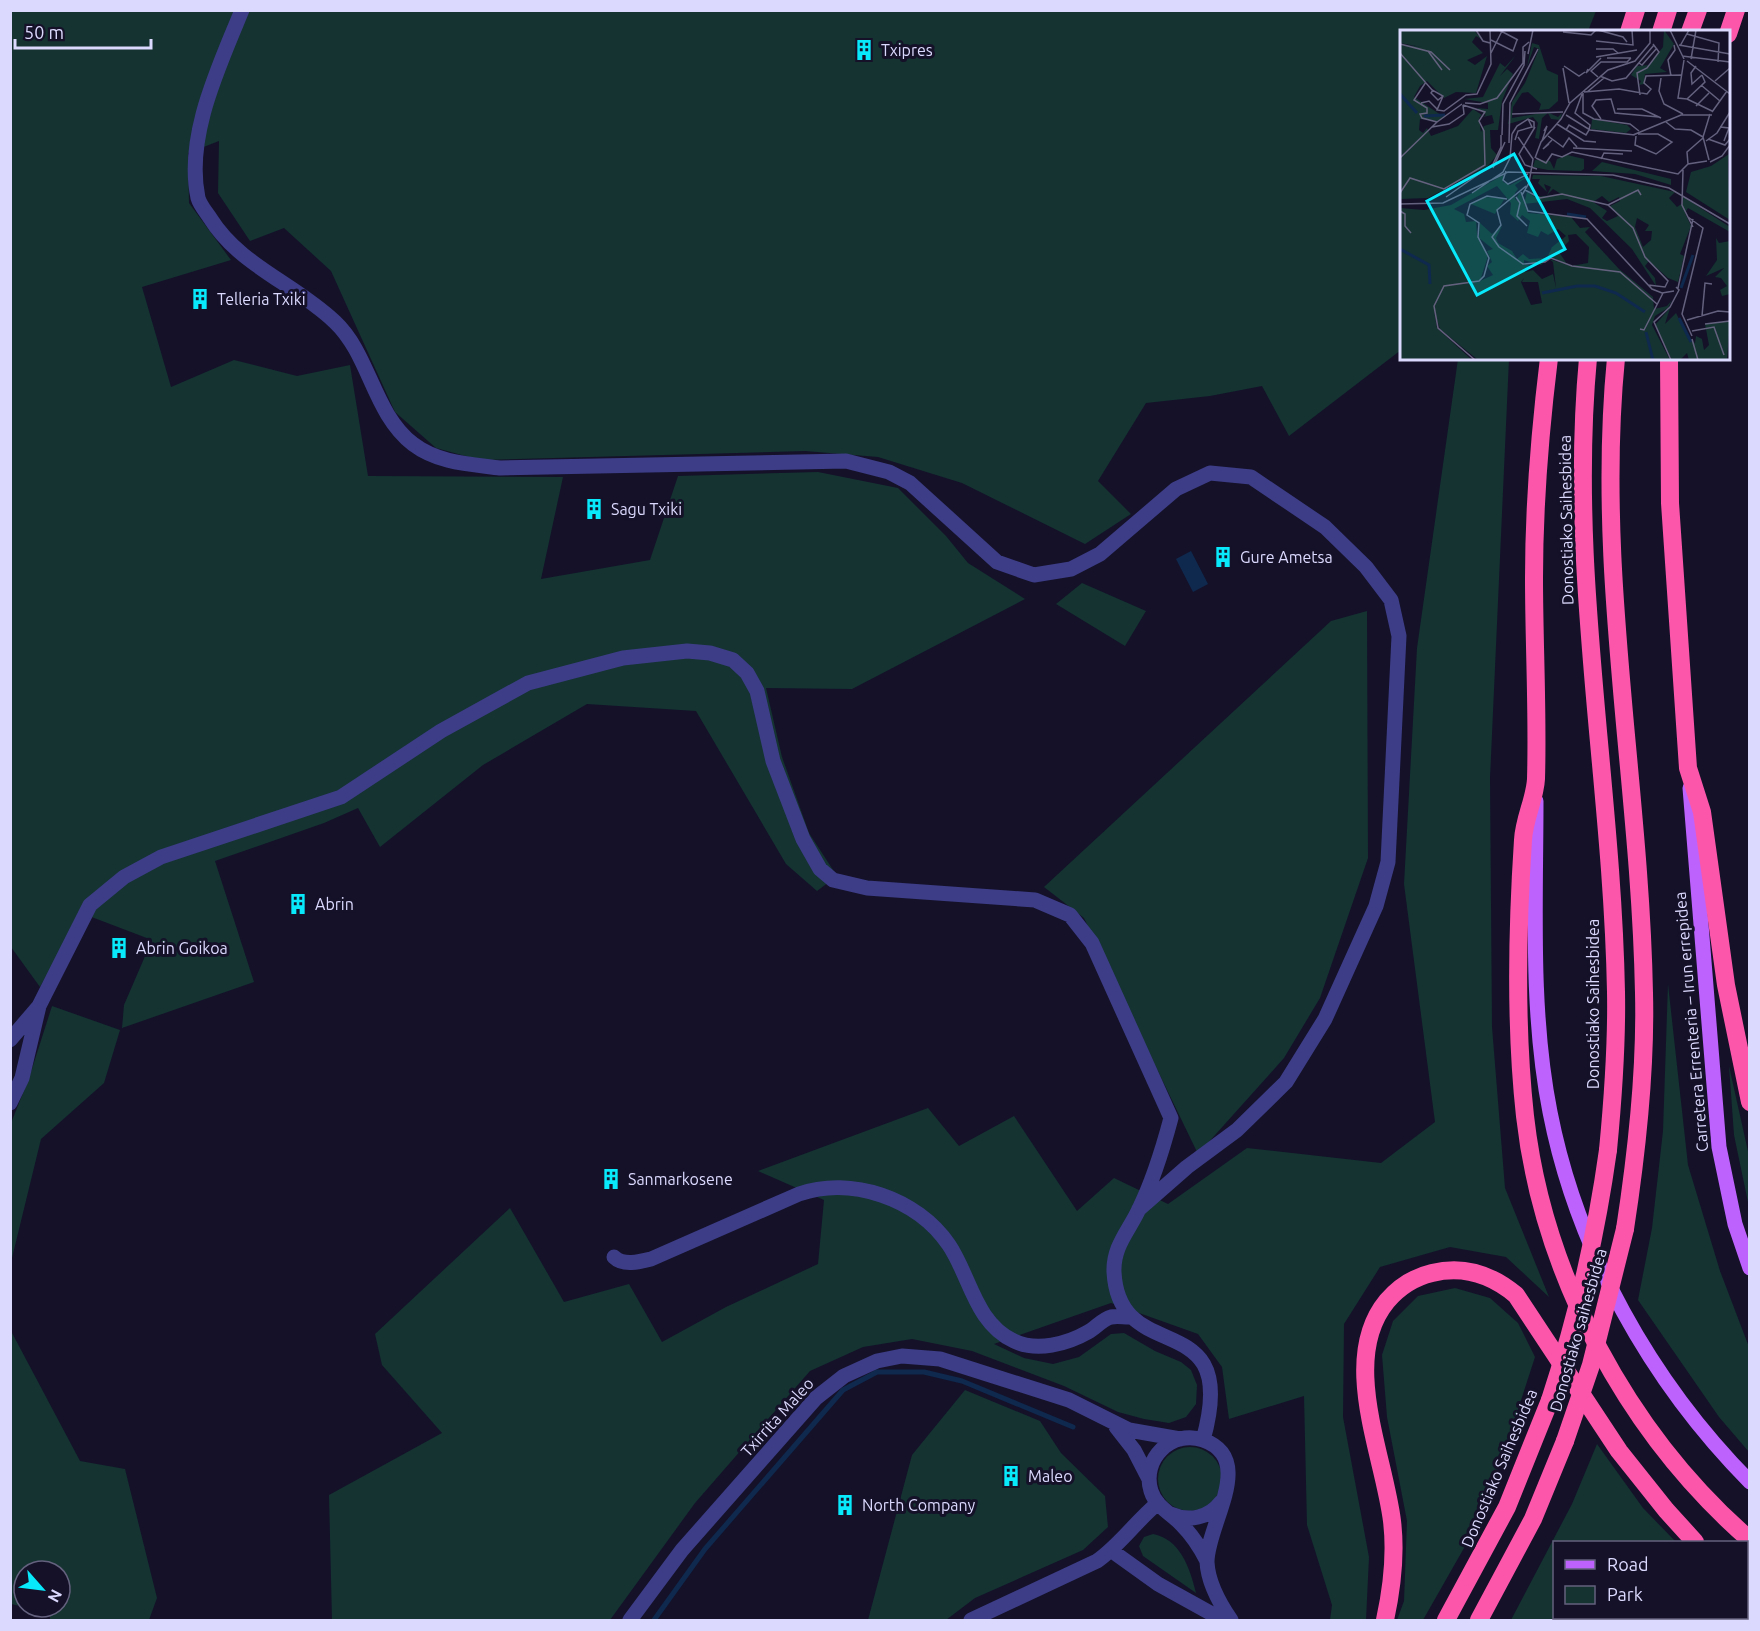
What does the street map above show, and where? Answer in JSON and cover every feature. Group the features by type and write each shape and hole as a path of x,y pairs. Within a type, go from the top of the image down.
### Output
{"highway":[{"path":"1630,30 1636,10"},
{"path":"1662,30 1668,10"},
{"path":"1691,30 1698,10"},
{"path":"1729,30 1736,10"},
{"path":"1549,360 1540,449 1535,539 1536,783 1523,836 1520,1028 1526,1118 1542,1203 1561,1263 1588,1325 1614,1375 1648,1429 1678,1467 1710,1503 1749,1540"},
{"name":"Donostiako Saihesbidea","path":"1446,1620 1507,1507 1550,1400 1579,1306 1591,1254 1608,1150 1613,1098 1616,993 1610,879 1584,571 1582,450 1588,360"},
{"name":"Donostiako saihesbidea","path":"1479,1620 1533,1520 1565,1440 1600,1334 1625,1228 1641,1102 1644,995 1639,875 1612,568 1611,450 1616,360"},
{"path":"1669,360 1670,503 1688,768 1702,812 1726,985 1749,1102"},
{"path":"1385,1620 1392,1576 1392,1522 1369,1403 1366,1347 1374,1319 1391,1296 1402,1286 1428,1274 1468,1271 1494,1279 1516,1295 1619,1451 1694,1541"}],"main road":[{"name":"Carretera Errenteria – Irun errepidea","path":"1688,768 1719,1147 1735,1224 1749,1268"},
{"path":"1536,783 1539,1027 1550,1112 1571,1191 1603,1272 1636,1332 1679,1400 1749,1482"}],"street":[{"path":"242,10 217,72 196,138 198,200 223,239 254,265 304,297 336,323 357,355 385,412 413,443 446,461 500,468 846,461 889,472 910,483 997,562 1035,575 1071,569 1100,554 1176,489 1210,473 1251,477 1325,527 1366,567 1391,600 1400,636 1388,862 1376,906 1325,1019 1286,1082 1238,1130 1187,1167 1139,1209"},
{"path":"10,1103 22,1078 39,1006 90,905 124,877 162,857 341,797 441,731 528,683 623,658 687,651 710,653 733,660 747,673 757,691 773,761 803,839 820,869 833,880 867,888 1035,900 1070,915 1092,944 1171,1118 1139,1209 1120,1242 1115,1256 1116,1285 1120,1301 1129,1317"},
{"path":"10,1040 39,1006"},
{"path":"614,1257 618,1261 627,1262 651,1259 817,1188 844,1186 904,1204 929,1223 948,1243 980,1309 995,1329 1015,1342 1037,1346 1059,1345 1088,1332 1109,1317 1129,1317 1191,1349 1205,1364 1212,1397 1203,1440"},
{"name":"Txirrita Maleo","path":"630,1620 682,1550 816,1398 829,1386 860,1367 902,1356 940,1359 1069,1400 1114,1424 1145,1435 1180,1438"},
{"path":"1114,1424 1134,1450 1149,1479"},
{"path":"1207,1561 1212,1530 1230,1480 1226,1462 1218,1449 1203,1440 1180,1438 1159,1451 1151,1464 1149,1479 1151,1492 1162,1507 1192,1535 1207,1561 1213,1587 1231,1620"},
{"path":"1162,1507 1181,1518 1197,1518 1214,1510 1223,1500"},
{"path":"971,1620 1097,1561 1112,1551 1141,1517 1162,1507"},
{"path":"1112,1551 1158,1584 1222,1620"}],"green space":[{"path":"10,11 1596,11 1588,30 1400,30 1400,351 1289,436 1262,386 1210,396 1146,403 1098,481 1131,514 1085,544 962,483 878,457 805,451 480,460 436,448 395,412 331,271 284,228 250,241 218,193 219,141 188,153 189,203 231,260 142,287 171,387 234,360 297,376 350,365 368,476 563,477 541,579 650,560 678,476 818,472 898,488 946,536 968,563 1025,599 852,689 766,688 782,757 809,833 837,876 817,891 786,864 696,711 587,704 483,765 380,847 358,808 324,823 215,861 254,982 122,1028 124,1005 152,940 81,913 40,987 11,947"},
{"path":"1458,360 1509,360 1490,778 1492,1027 1505,1188 1549,1297 1506,1257 1450,1247 1380,1267 1344,1324 1343,1417 1369,1557 1366,1620 1330,1620 1332,1605 1307,1525 1304,1396 1229,1419 1222,1367 1198,1334 1111,1303 994,1344 1024,1358 1053,1364 1079,1357 1111,1334 1124,1333 1155,1351 1181,1362 1191,1370 1197,1385 1196,1404 1186,1417 1169,1423 1118,1412 1064,1386 972,1351 912,1339 863,1347 810,1371 695,1503 610,1620 332,1620 329,1495 442,1433 382,1365 375,1334 510,1208 564,1302 629,1284 662,1342 726,1307 818,1264 824,1200 758,1171 928,1108 959,1146 1014,1116 1077,1211 1114,1178 1168,1204 1247,1148 1381,1163 1435,1122 1404,884 1417,648"},
{"path":"1082,583 1146,611 1125,646 1056,604"},
{"path":"1367,611 1368,858 1320,998 1284,1058 1198,1154 1084,918 1044,887 1331,621"},
{"path":"1668,984 1688,1165 1720,1271 1749,1347 1749,1452 1719,1417 1638,1300 1652,1228 1663,1131"},
{"path":"52,1006 120,1030 104,1083 41,1139 11,1262 11,1123 29,1078"},
{"path":"1729,1066 1749,1156 1749,1207 1734,1135"},
{"path":"1455,1288 1490,1298 1518,1323 1535,1357 1500,1465 1468,1541 1423,1620 1397,1620 1404,1601 1407,1521 1387,1417 1382,1355 1393,1321 1418,1296"},
{"path":"11,1331 80,1461 125,1469 157,1598 149,1620 50,1620 72,1619 72,1559 12,1559 11,1604"},
{"path":"965,1390 1040,1421 1061,1453 1105,1496 1108,1527 1083,1550 975,1598 946,1620 868,1620 912,1455"},
{"path":"1597,1444 1643,1508 1675,1541 1553,1541 1553,1619 1748,1619 1748,1612 1749,1620 1511,1620 1572,1504"},
{"path":"1190,1447 1208,1453 1216,1461 1222,1479 1216,1497 1208,1505 1190,1511 1172,1505 1164,1497 1158,1479 1164,1461 1172,1453"},
{"path":"1153,1534 1162,1537 1177,1548 1191,1574 1196,1593 1143,1556 1139,1546 1144,1537"}],"water":[{"path":"1191,551 1208,584 1193,592 1176,559"}],"waterway":[{"path":"654,1620 705,1549 843,1390 877,1372 924,1372 962,1381 1073,1427"}],"place":[{"name":"Txipres","path":"864,50"},
{"name":"Telleria Txiki","path":"200,299"},
{"name":"Sagu Txiki","path":"594,509"},
{"name":"Gure Ametsa","path":"1223,557"},
{"name":"Abrin","path":"298,904"},
{"name":"Abrin Goikoa","path":"119,948"},
{"name":"Sanmarkosene","path":"611,1179"},
{"name":"Maleo","path":"1011,1476"},
{"name":"North Company","path":"845,1505"}]}
